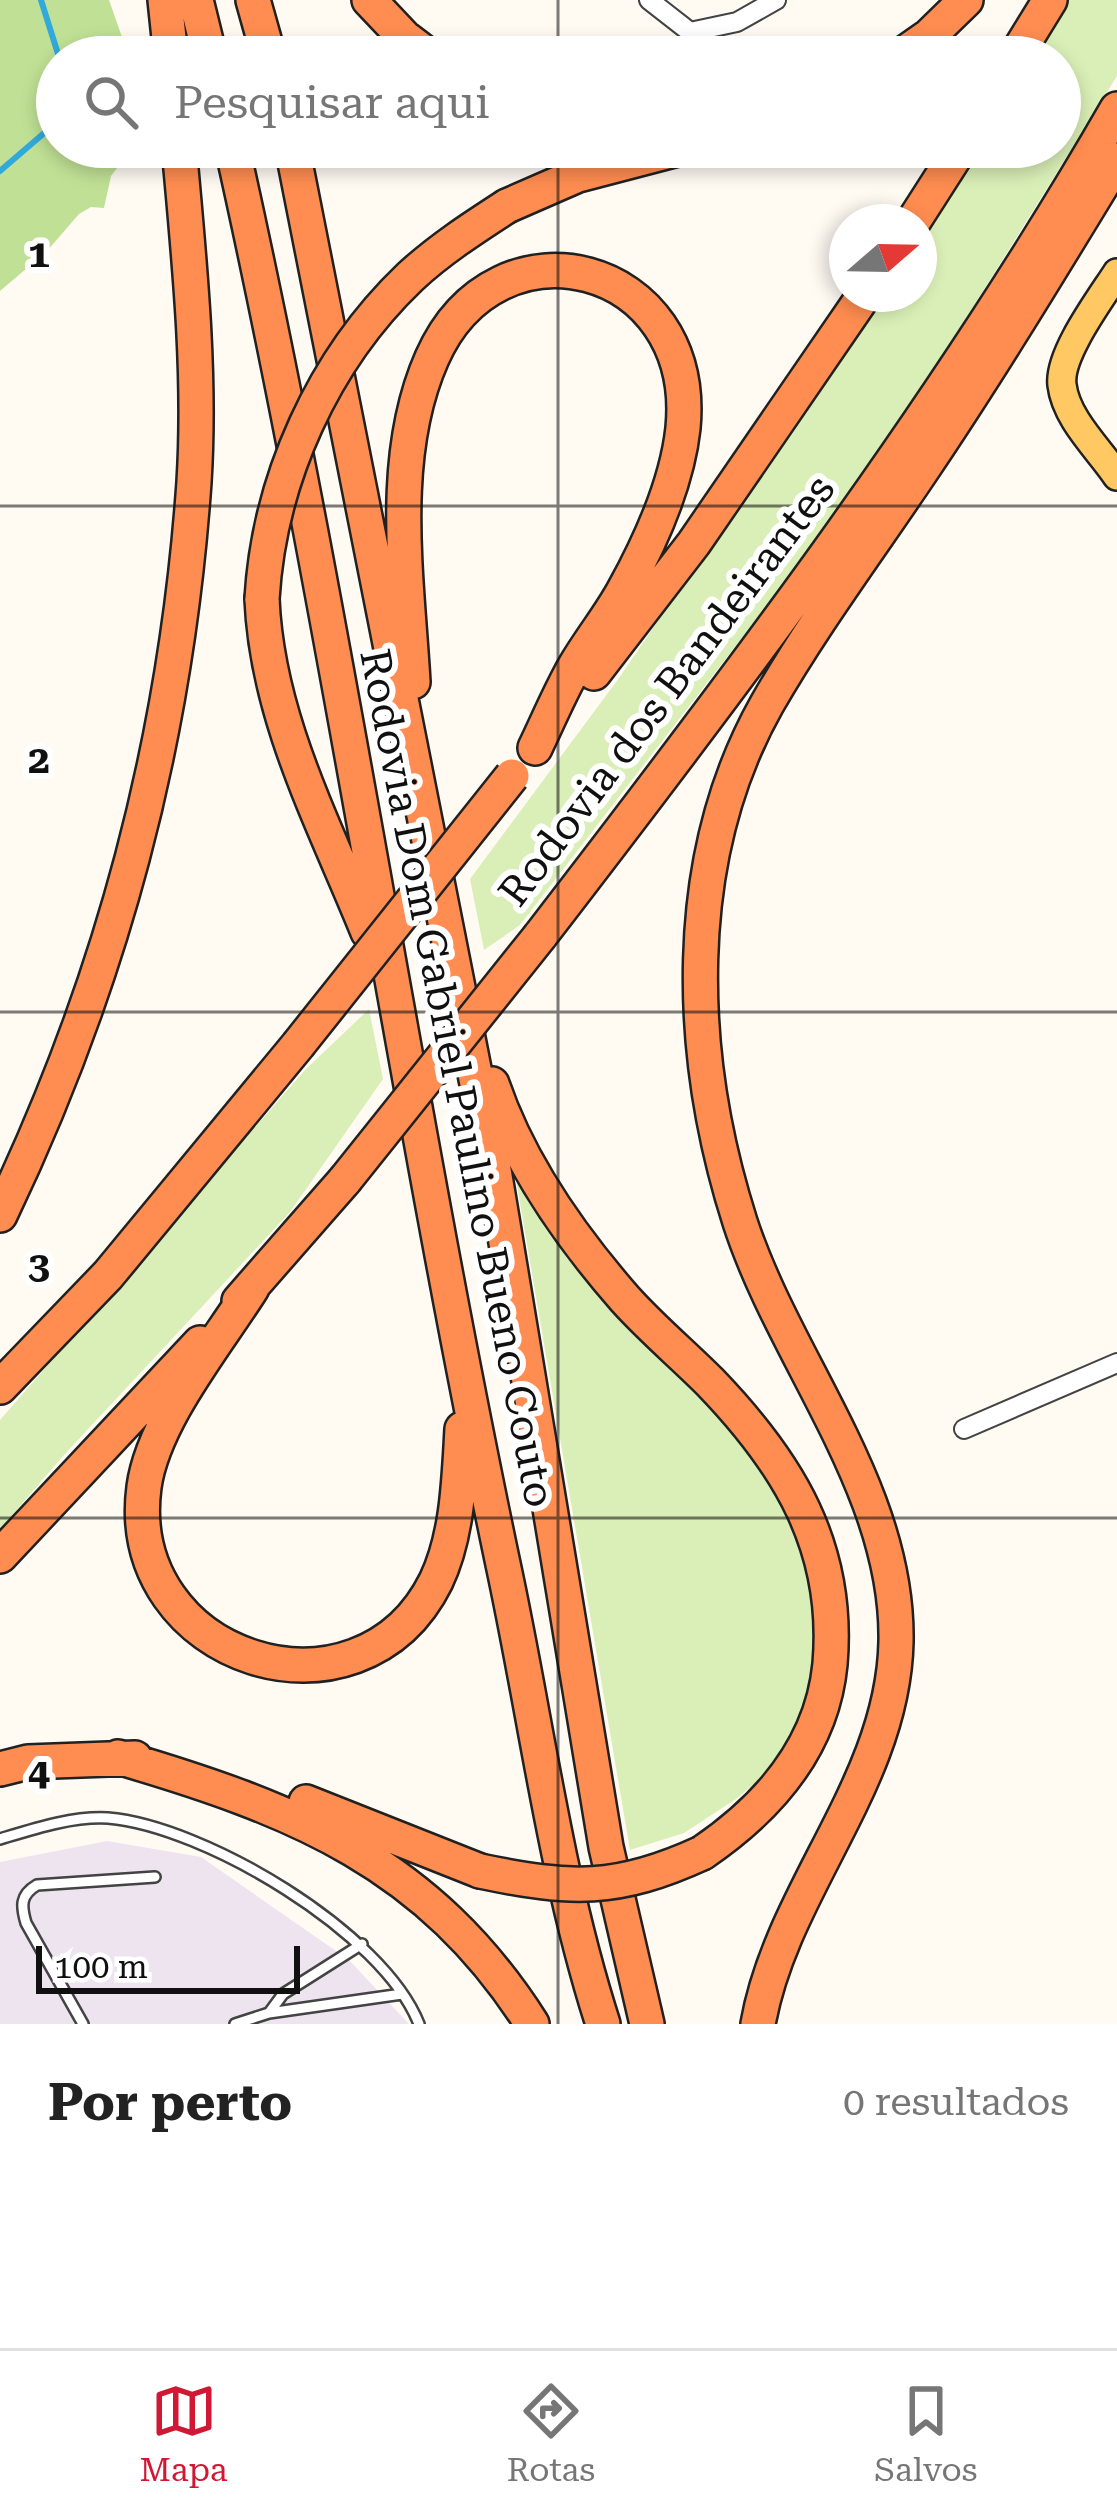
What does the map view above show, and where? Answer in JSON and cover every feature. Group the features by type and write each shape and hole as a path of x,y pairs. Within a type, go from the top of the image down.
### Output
{"highway":[{"path":"165,0 168,36"},
{"path":"196,0 205,36"},
{"path":"253,0 263,36"},
{"path":"369,0 402,36"},
{"path":"928,36 966,0"},
{"path":"1029,36 1050,0"},
{"name":"Rodovia dos Bandeirantes","path":"0,1556 252,1288 540,936 785,614 1035,248 1117,109"},
{"path":"758,2024 764,1987 782,1938 864,1774 890,1709 896,1642 894,1602 868,1502 846,1444 766,1285 742,1228 720,1152 706,1082 701,992 705,904 716,842 731,782 766,706 951,427 1117,160"},
{"path":"0,1215 96,984 145,816 176,663 194,478 194,319 181,168"},
{"name":"Rodovia Dom Gabriel Paulino Bueno Couto","path":"236,168 314,548 466,1385 568,1899 603,2024"},
{"name":"Rodovia Dom Gabriel Paulino Bueno Couto","path":"296,168 494,1170 606,1847 647,2024"},
{"path":"393,992 280,714 265,650 262,599 275,508 322,392 380,308 458,238 507,206 608,168"},
{"path":"925,204 948,168"},
{"path":"420,809 407,565 406,471 415,404 432,357 459,316 494,287 553,271 614,282 652,314 673,346 682,382 683,427 674,474 652,532 623,592 574,667 535,748"},
{"name":"Rodovia dos Bandeirantes","path":"0,1387 108,1275 535,748 694,543 853,312"},
{"path":"0,1769 28,1762 118,1756 172,1761 275,1789 480,1870 559,1885 594,1886 660,1872 702,1853 745,1823 794,1767 829,1676 833,1624 829,1580 813,1528 753,1431 614,1286 530,1168 500,1105 451,958"},
{"path":"252,1288 163,1430 144,1485 142,1513 147,1552 165,1593 191,1624 229,1649 255,1660 318,1664 378,1645 418,1610 446,1553 458,1497 466,1385"},
{"path":"118,1756 277,1808 387,1870 434,1904 509,1988 532,2024"}],"main road":[{"path":"1117,273 1068,358 1061,383 1076,419 1117,476"}],"street":[{"path":"649,0 690,32 736,22 776,0"},
{"path":"964,1429 1117,1363"}],"lane":[{"path":"0,1839 50,1825 107,1818 165,1832 232,1860 362,1944 403,1994 418,2024"},
{"path":"82,2024 26,1923 21,1906 27,1891 37,1885 155,1877"},
{"path":"269,2013 283,1994 362,1944"},
{"path":"235,2024 269,2013 403,1994"}],"shaded area":[{"path":"107,1841 201,1857 349,1960 409,2024 0,2024 0,1862"}],"green space":[{"path":"0,0 109,0 122,36 36,36 36,168 117,168 104,208 91,207 79,214 47,251 0,291"},
{"path":"1064,0 1117,0 1117,76 1081,134 1081,36 1043,36"},
{"path":"962,168 1060,168 922,389 785,582 520,925 484,950 470,879 619,678 869,312 937,312 937,207"},
{"path":"369,1009 383,1079 290,1212 0,1529 0,1420 305,1070"},
{"path":"508,1132 782,1476 828,1628 801,1729 762,1777 684,1833 630,1850"}],"waterway":[{"path":"41,0 52,36"},
{"path":"0,171 36,140"}]}
